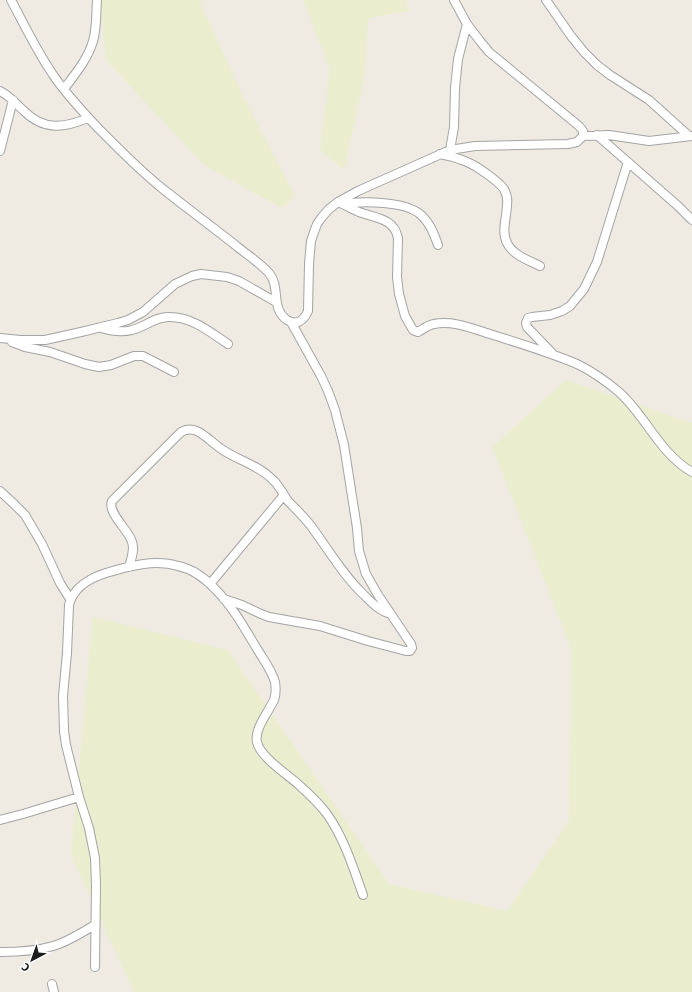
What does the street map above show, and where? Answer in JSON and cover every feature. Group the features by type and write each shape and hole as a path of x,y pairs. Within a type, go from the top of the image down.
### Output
{"street":[{"path":"11,0 48,66 64,89 88,118 130,160 161,188 265,269 273,279 276,302 280,313 291,322 328,391 335,410 344,445 357,528 359,551 366,574 412,646 410,651 406,651 320,626 269,617 224,599"},
{"path":"64,89 83,64 91,47 95,32 97,0"},
{"path":"454,0 467,24 489,52 579,126 583,131 584,136"},
{"path":"546,0 571,36 597,65 649,100 691,136"},
{"path":"450,150 454,127 455,88 458,59 467,24"},
{"path":"0,91 13,100 28,115 46,125 66,125 77,123 88,118"},
{"path":"0,151 13,100"},
{"path":"291,322 298,322 307,315 309,252 317,224 329,209 341,203 358,191 450,150 475,146 568,144 577,142 584,136 609,134 649,140 691,136"},
{"path":"597,135 692,220"},
{"path":"440,154 451,156 472,164 497,182 505,192 507,201 504,223 507,242 513,251 540,266"},
{"path":"554,356 527,327 526,320 530,317 550,315 562,311 570,306 584,290 597,262 628,162"},
{"path":"341,203 378,203 402,206 416,211 432,229 438,245"},
{"path":"341,203 357,211 386,221 395,228 398,238 397,277 399,294 405,316 413,330 418,332 428,325 443,323 460,325 512,341 580,365 593,372 619,392 636,411 665,450 674,459 692,472"},
{"path":"4,338 20,340 45,340 118,323 143,312 175,284 192,276 201,274 227,277 239,281 276,302"},
{"path":"100,328 116,331 131,330 158,319 170,317 183,319 200,325 228,344"},
{"path":"4,338 19,345 50,352 93,366 105,366 138,356 148,358 174,372"},
{"path":"129,567 133,551 132,541 129,534 111,509 111,504 114,498 181,432 190,429 196,430 223,451 244,461 272,478 288,500 307,520 354,585 378,608 391,614"},
{"path":"0,492 24,515 39,539 58,580 70,599"},
{"path":"210,584 284,495"},
{"path":"95,967 95,858 89,828 66,745 63,696 70,599 77,589 86,582 102,574 129,567 157,563 178,566 188,569 210,584 224,599 237,616 269,668 275,682 276,695 256,736 260,749 267,758 308,793 327,814 343,841 363,895"},
{"path":"0,820 80,797"},
{"path":"0,952 53,946 95,925"}],"green space":[{"path":"100,0 202,0 200,2 243,96 295,196 282,208 204,165 106,60"},
{"path":"303,0 405,0 410,11 368,18 365,75 344,170 320,150 330,69"},
{"path":"566,380 692,423 692,992 134,992 71,855 93,617 228,650 389,884 507,911 569,821 572,651 492,447"}]}
